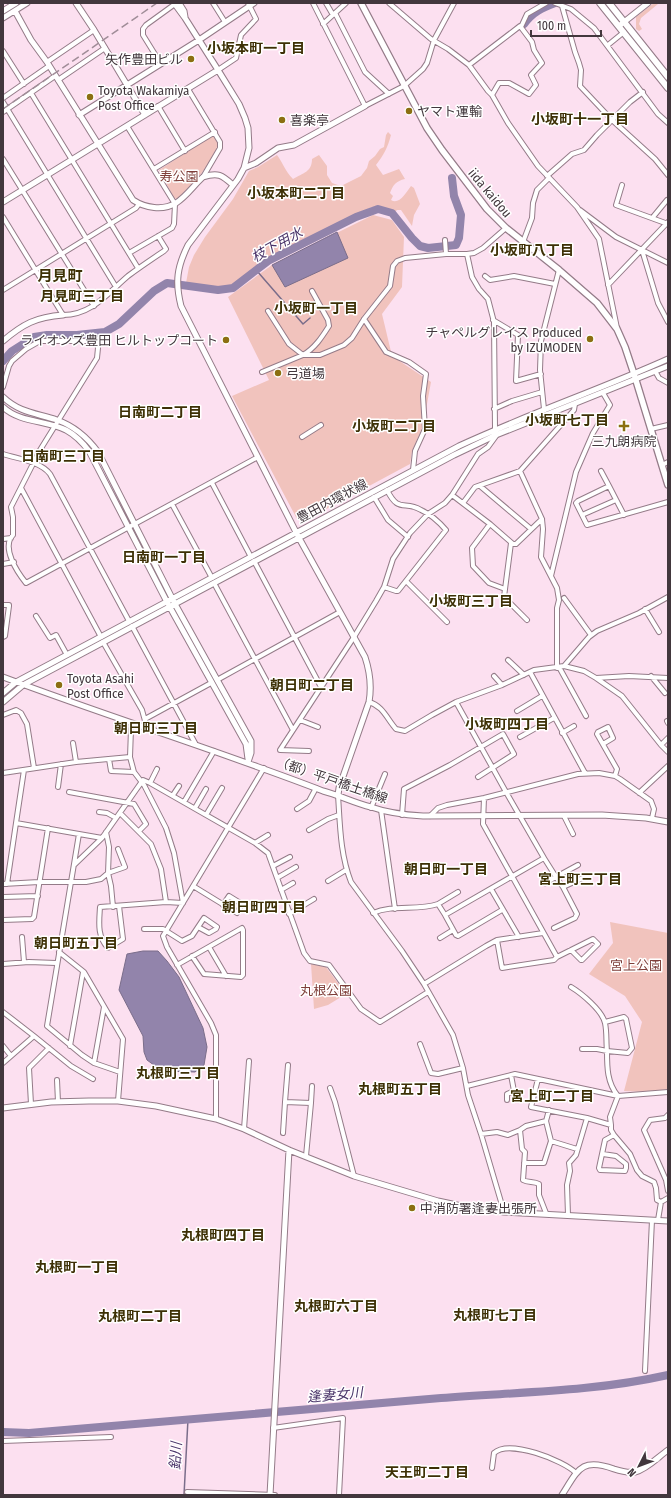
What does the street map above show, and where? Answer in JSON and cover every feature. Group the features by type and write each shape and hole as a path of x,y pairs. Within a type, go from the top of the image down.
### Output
{"highway":[{"path":"600,3 668,88"},
{"path":"610,3 668,77"}],"main road":[{"name":"iida kaidou","path":"361,3 427,128 486,209 506,228 559,270 597,303 617,329 625,346 668,485"}],"street":[{"path":"3,18 27,3"},
{"path":"76,3 145,115"},
{"path":"161,64 143,35 143,29 146,25 176,3 239,104 248,128 249,148 244,168 188,245 183,256 177,278 182,306 187,319 258,458 298,535 365,657 370,671 371,687 369,702 339,788 338,795 341,840 346,870 351,882 398,945 424,984 453,1035 463,1068 468,1094 504,1212"},
{"path":"213,3 225,22"},
{"path":"313,3 365,106"},
{"path":"326,3 334,14 365,72 389,94"},
{"path":"323,24 346,3"},
{"path":"390,3 404,17 469,65 488,92 492,95 518,138 548,177 576,207 599,239 617,329"},
{"path":"244,168 256,163 278,148 294,145 404,86 423,70 427,63 434,40 454,3"},
{"path":"469,65 520,26 527,14 546,3"},
{"path":"619,26 648,3"},
{"path":"3,11 12,4 31,40 57,78 128,193 139,204 155,208 175,204 203,177 220,148 220,142 215,132 188,89"},
{"path":"3,202 236,58 241,35 256,19 256,15 251,4 199,40 79,115"},
{"path":"558,4 571,9 594,28 658,114 668,123"},
{"path":"558,4 581,70 580,86 612,120 655,159 668,175"},
{"path":"492,95 499,83 509,83 529,94 536,85 531,75 542,63 534,50 532,42 520,26"},
{"path":"3,98 24,84 94,30"},
{"path":"608,45 624,32"},
{"path":"5,111 31,93 105,48"},
{"path":"3,51 24,84"},
{"path":"524,242 532,218 536,190 572,154 584,150 630,102 642,92"},
{"path":"31,93 138,268"},
{"path":"3,102 5,111 48,175 116,287"},
{"path":"158,106 185,151"},
{"path":"127,126 175,204 174,224 172,228 129,253"},
{"path":"154,169 215,132"},
{"path":"3,160 94,306"},
{"path":"203,177 214,174 220,175 233,185"},
{"path":"608,285 667,223 616,205 622,185"},
{"path":"652,217 667,200"},
{"path":"4,289 111,224 136,208 139,204"},
{"path":"576,207 616,238 668,263"},
{"path":"3,217 62,315"},
{"path":"268,311 288,344 303,355 320,355 344,345 352,338 364,319 390,286 393,266 397,261 405,258 446,254 467,254 483,248 506,228"},
{"path":"3,341 29,322 48,316 78,313 94,306 138,268 166,249 158,236"},
{"path":"445,240 446,254"},
{"path":"642,250 658,302 668,322"},
{"path":"467,254 472,277 479,289 488,299 493,320 495,429"},
{"path":"544,409 541,374 541,340 559,270"},
{"path":"485,276 490,280 514,276 555,284"},
{"path":"262,372 310,351 330,326 312,291"},
{"path":"364,319 386,352 409,362 426,374 423,396 426,429 416,451 413,470"},
{"path":"493,320 518,335 516,381 541,374"},
{"path":"3,387 12,361 26,349 40,341 97,341 97,358 55,426 11,506 13,535 10,538 9,554 26,583 258,458"},
{"name":"豊田内環状線","path":"298,535 496,435 603,393 668,359"},
{"name":"豊田内環状線","path":"3,702 23,685 102,639 298,535 413,470 459,446 495,429 544,409 668,366"},
{"path":"655,371 659,378 668,383"},
{"path":"494,409 512,401 542,392"},
{"path":"551,576 576,472 593,434 610,405 603,393"},
{"path":"3,397 14,406 28,413 59,421 78,431 98,452 211,682 246,744 248,762"},
{"path":"463,502 474,487 520,471 574,410 575,404"},
{"path":"4,409 29,420 67,430 89,451 128,528 251,741 251,753 248,762"},
{"path":"302,437 321,425"},
{"path":"651,429 668,425"},
{"path":"309,751 280,750 354,637 384,587 393,559 410,533 428,514 445,503 452,495 478,454 488,447 496,435"},
{"path":"3,454 34,463 47,470 50,474 195,743"},
{"path":"662,465 668,462"},
{"path":"520,471 542,519 543,529 540,557 558,588 560,667 586,716"},
{"path":"601,472 624,515"},
{"path":"212,483 321,687"},
{"path":"480,486 531,529"},
{"path":"609,486 576,503 587,525 668,502"},
{"path":"21,488 61,564 142,710 147,728"},
{"path":"384,587 396,592 446,532 446,529 420,509 396,504 392,501 387,490"},
{"path":"452,495 463,502 511,543 516,544 542,519"},
{"path":"374,497 388,520 408,537"},
{"path":"582,515 616,500"},
{"path":"172,504 294,730"},
{"path":"490,524 472,548 473,566 489,583 505,589"},
{"path":"3,539 10,538"},
{"path":"511,543 504,597 527,620"},
{"path":"3,564 14,562"},
{"path":"406,581 447,622"},
{"path":"560,667 591,636 668,597"},
{"path":"564,598 591,636"},
{"path":"3,605 10,606 5,636 3,637"},
{"path":"645,609 659,632"},
{"path":"217,680 340,612"},
{"path":"36,616 50,638 56,635 67,655"},
{"name":"豊田内環状線","path":"3,693 16,682 67,655 102,639"},
{"path":"508,660 524,675"},
{"path":"369,702 376,704 396,729 405,731 456,702 502,685 534,670 560,667 584,671 622,696 668,752"},
{"path":"530,672 585,773"},
{"path":"494,676 502,685"},
{"path":"596,678 613,676 651,676 668,678"},
{"path":"651,676 665,693"},
{"name":"（都）平戸橋土橋線","path":"3,677 132,723 195,743 371,808 402,815 602,815 652,818 668,822"},
{"path":"145,719 211,682"},
{"path":"517,712 542,696"},
{"path":"456,702 577,914 575,918 554,928"},
{"path":"3,715 16,710 21,713 27,724 34,768"},
{"path":"520,737 554,718"},
{"path":"300,720 318,727"},
{"path":"132,723 130,729 130,757 134,772 161,816 166,828 174,853 183,903"},
{"path":"562,733 574,726"},
{"path":"402,815 404,789 481,748 503,734 514,754 478,777"},
{"path":"661,744 668,738"},
{"path":"73,743 76,762"},
{"path":"603,744 617,769 615,776"},
{"path":"184,802 214,751"},
{"path":"3,773 76,762 130,757"},
{"path":"109,759 111,771 134,772"},
{"path":"58,787 61,764"},
{"path":"639,793 668,766"},
{"path":"216,1119 216,1035 211,1023 163,939 163,936 264,768"},
{"path":"150,783 157,769"},
{"path":"24,770 5,884 39,882 71,883 101,879 108,873 125,867 118,849"},
{"path":"430,816 438,808 585,773 599,773 615,776 651,801 653,805 652,818"},
{"path":"371,808 385,774"},
{"path":"74,864 102,838 143,780 173,795 255,843 268,853 304,953 309,960 328,965 361,1009 380,1022 428,992"},
{"path":"173,795 179,786"},
{"path":"206,815 222,788"},
{"path":"297,809 309,801 316,788"},
{"path":"195,808 206,789"},
{"path":"69,792 134,804 146,824 139,831"},
{"path":"484,798 483,824 557,957"},
{"path":"381,810 395,909"},
{"path":"99,812 108,813 116,818"},
{"path":"120,813 151,844 161,869 166,902"},
{"path":"309,830 328,819 339,815"},
{"path":"564,816 573,834"},
{"path":"16,823 102,838"},
{"path":"3,920 32,919 34,917 48,828"},
{"path":"106,832 109,847 108,873 113,907"},
{"path":"79,834 56,963 47,1026 70,1046 94,1063 120,1072"},
{"path":"255,843 268,835"},
{"path":"273,866 290,857"},
{"path":"445,915 544,858"},
{"path":"545,883 578,865"},
{"path":"277,878 296,867"},
{"path":"328,881 346,870"},
{"path":"562,888 585,877"},
{"path":"281,890 293,883"},
{"path":"193,886 223,905 237,913 242,904 229,896 223,905"},
{"path":"490,889 519,937"},
{"path":"373,913 395,909 426,907 438,904 458,892"},
{"path":"3,897 38,896"},
{"path":"289,914 314,899"},
{"path":"118,906 123,938 108,948 103,942 98,931 100,907 166,902 183,903"},
{"path":"438,904 456,935 460,935 502,910"},
{"path":"144,929 163,929 182,941 192,936 198,927"},
{"path":"177,965 192,956 242,928 243,975 241,977 204,974 192,956"},
{"path":"440,938 453,930"},
{"path":"424,984 497,940 543,933"},
{"path":"22,937 24,962"},
{"path":"497,940 502,968 554,960 557,957 593,939 598,944 582,960 572,950"},
{"path":"209,947 226,976"},
{"path":"59,952 84,972 123,1039 118,1101"},
{"path":"3,964 24,962 56,963"},
{"path":"70,1046 84,972"},
{"path":"571,987 591,1003 605,1022 607,1073 612,1090 618,1096"},
{"path":"94,1063 104,1006"},
{"path":"3,1012 71,1066 93,1080"},
{"path":"582,1049 597,1049 628,1053 632,1048 626,1019 624,1017 605,1022"},
{"path":"3,1063 34,1036"},
{"path":"420,1044 432,1073 438,1074 463,1068"},
{"path":"3,1046 11,1056"},
{"path":"31,1104 29,1068 50,1048"},
{"path":"244,1129 249,1061"},
{"path":"284,1134 288,1065"},
{"path":"467,1086 515,1074 618,1096 668,1092"},
{"path":"507,1100 507,1094 514,1091 511,1076"},
{"path":"538,1079 531,1107 587,1118 611,1125"},
{"path":"57,1080 58,1102"},
{"path":"306,1156 312,1086"},
{"path":"330,1088 354,1176"},
{"path":"618,1096 610,1117 611,1130 630,1154 637,1170 642,1176 654,1182 657,1200 661,1202"},
{"path":"3,1108 58,1102 118,1101 156,1106 216,1119 244,1129 289,1150 354,1176 438,1201 466,1207 504,1212 546,1213 668,1221"},
{"path":"285,1102 310,1103"},
{"path":"524,1163 544,1163 551,1141 546,1121 549,1110"},
{"path":"668,1122 667,1116 650,1120 644,1130 666,1180 668,1191"},
{"path":"568,1215 567,1185 570,1171 569,1163 576,1155 587,1118"},
{"path":"481,1134 497,1132 508,1135 526,1126 546,1121"},
{"path":"520,1130 522,1149 525,1152 523,1180 526,1182 536,1182 539,1184 539,1195 546,1213"},
{"path":"603,1154 616,1156 626,1164 625,1171 600,1170 599,1168 605,1140 614,1135"},
{"path":"551,1141 577,1149"},
{"path":"270,1495 289,1150"},
{"path":"661,1202 668,1198"},
{"path":"658,1220 661,1202"},
{"path":"645,1371 652,1220"},
{"path":"273,1425 343,1418 338,1495"},
{"path":"3,1441 112,1437"},
{"path":"492,1468 494,1453 500,1449 526,1450 548,1456 564,1464 576,1473"},
{"path":"562,1495 576,1473 586,1465 601,1464 620,1471 634,1472 641,1469 668,1450"},
{"path":"187,1492 275,1495"}],"green space":[{"path":"654,3 668,3 658,4 641,18 639,24 642,29 639,31 636,29 636,17"},
{"path":"388,132 391,135 383,155 376,165 383,175 399,169 405,179 397,182 394,186 390,193 393,196 391,200 400,200 411,186 414,188 420,204 414,215 412,226 401,210 397,210 395,212 384,208 372,207 267,258 232,286 218,287 186,283 189,267 194,255 205,237 233,199 249,171 277,155 293,179 309,169 312,159 319,155 327,166 327,175 332,183 341,186 361,176 367,168 369,161 380,149 384,147"},
{"name":"寿公園","path":"213,135 218,144 212,158 188,188 177,199 174,198 159,170"},
{"path":"373,215 392,220 404,237 402,287 382,314 392,356 431,382 423,426 412,451 410,464 304,521 297,519 232,396 269,380 228,297 272,265"},
{"name":"宮上公園","path":"610,922 668,933 668,1089 647,1092 624,1091 642,1022 625,996 589,974 613,943"},
{"name":"丸根公園","path":"311,964 326,967 346,994 328,1005 314,1009"}],"shaded area":[{"path":"337,232 348,258 285,287 272,265"},
{"path":"143,951 158,951 167,961 179,977 203,1028 207,1047 204,1065 195,1072 162,1071 147,1060 144,1052 143,1036 119,990 127,954"}],"waterway":[{"name":"枝下用水","path":"524,24 538,11 555,3"},
{"name":"枝下用水","path":"3,361 12,351 34,337 105,332 119,324 154,291 167,283 218,290 233,288 268,261 356,217 378,209 392,213 420,246 428,248 456,245 459,238 461,215 454,196 452,178"},
{"path":"257,271 303,324 310,318"},
{"name":"逢妻女川","path":"3,1432 29,1433 441,1398 555,1391 640,1381 668,1375"},
{"name":"鉛川","path":"184,1495 188,1419"}],"railway":[{"path":"3,109 157,3"}],"place":[{"name":"矢作豊田ビル","path":"191,59"},
{"name":"Toyota Wakamiya Post Office","path":"90,97"},
{"name":"ヤマト運輸","path":"409,111"},
{"name":"喜楽亭","path":"282,120"},
{"name":"チャペルグレイス Produced by IZUMODEN","path":"590,339"},
{"name":"ライオンズ豊田 ヒルトップコート","path":"226,340"},
{"name":"弓道場","path":"278,373"},
{"name":"三九朗病院","path":"624,426"},
{"name":"Toyota Asahi Post Office","path":"59,685"},
{"name":"中消防署逢妻出張所","path":"412,1208"}],"district":[{"name":"小坂本町一丁目","path":"256,48"},
{"name":"小坂町十一丁目","path":"580,119"},
{"name":"小坂本町二丁目","path":"296,193"},
{"name":"小坂町八丁目","path":"532,250"},
{"name":"月見町","path":"60,276"},
{"name":"月見町三丁目","path":"82,296"},
{"name":"小坂町一丁目","path":"316,308"},
{"name":"日南町二丁目","path":"160,412"},
{"name":"小坂町七丁目","path":"567,420"},
{"name":"小坂町二丁目","path":"394,426"},
{"name":"日南町三丁目","path":"63,456"},
{"name":"日南町一丁目","path":"164,557"},
{"name":"小坂町三丁目","path":"471,601"},
{"name":"朝日町二丁目","path":"312,685"},
{"name":"小坂町四丁目","path":"507,724"},
{"name":"朝日町三丁目","path":"156,728"},
{"name":"朝日町一丁目","path":"446,869"},
{"name":"宮上町三丁目","path":"580,879"},
{"name":"朝日町四丁目","path":"264,907"},
{"name":"朝日町五丁目","path":"76,943"},
{"name":"丸根町三丁目","path":"178,1073"},
{"name":"丸根町五丁目","path":"400,1089"},
{"name":"宮上町二丁目","path":"552,1096"},
{"name":"丸根町四丁目","path":"223,1235"},
{"name":"丸根町一丁目","path":"77,1267"},
{"name":"丸根町六丁目","path":"336,1306"},
{"name":"丸根町七丁目","path":"495,1315"},
{"name":"丸根町二丁目","path":"140,1316"},
{"name":"天王町二丁目","path":"427,1472"}]}
